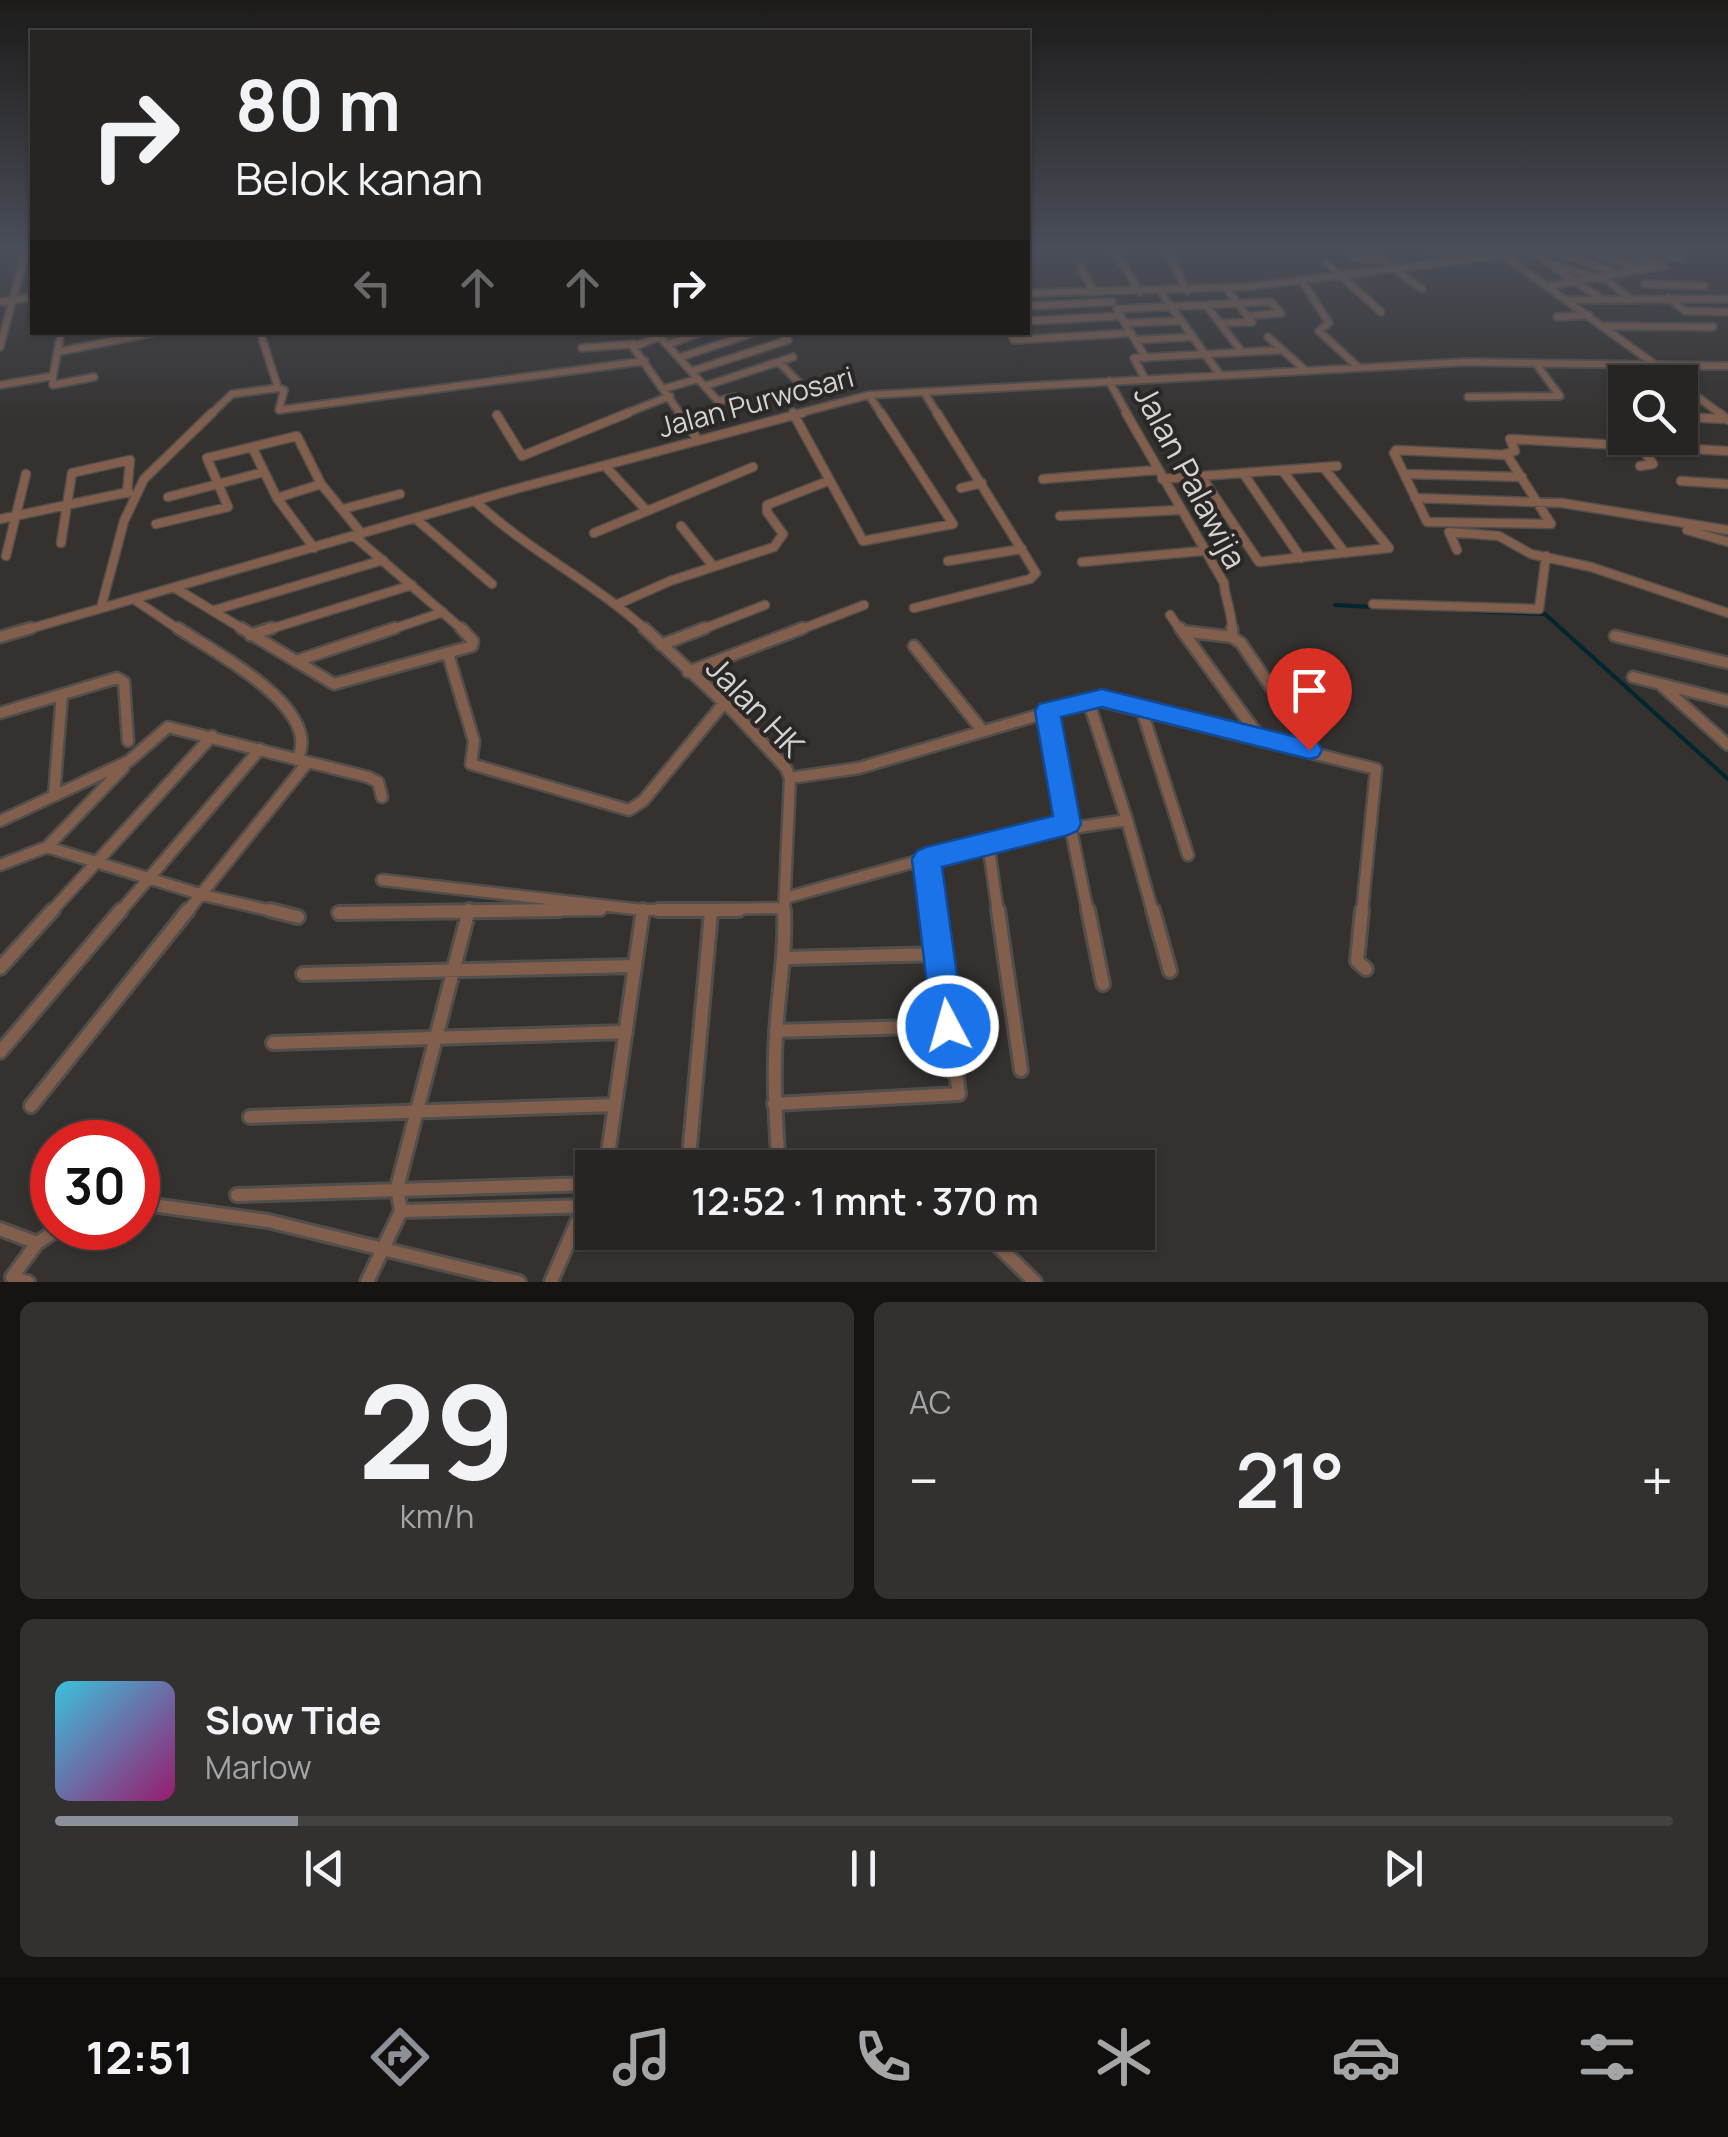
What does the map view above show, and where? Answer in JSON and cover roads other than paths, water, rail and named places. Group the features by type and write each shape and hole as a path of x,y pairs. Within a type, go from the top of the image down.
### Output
{"street":[{"path":"0,347 10,310"},
{"path":"1078,310 1181,321"},
{"path":"1117,310 1146,358"},
{"path":"1030,321 1143,310"},
{"path":"1174,310 1220,375"},
{"path":"1210,310 1242,352"},
{"path":"1221,324 1252,322 1243,310"},
{"path":"1248,316 1281,314 1278,310"},
{"path":"1321,310 1329,323 1318,331 1358,368"},
{"path":"1582,310 1655,365"},
{"path":"1683,310 1728,312"},
{"path":"1557,316 1589,315"},
{"path":"1603,326 1713,327"},
{"path":"60,335 50,382 54,385 94,378"},
{"path":"261,335 278,388"},
{"path":"582,348 634,344 662,335"},
{"path":"669,344 694,335"},
{"path":"681,357 747,335"},
{"path":"692,371 788,340 784,335"},
{"path":"1012,335 1014,340 1192,338"},
{"path":"58,352 124,336"},
{"path":"659,336 718,401 736,397"},
{"path":"1268,338 1306,371"},
{"path":"634,344 698,440"},
{"path":"1145,379 1134,358 1282,350"},
{"path":"705,386 793,357"},
{"path":"0,519 132,492 232,394 284,390 279,410 645,361"},
{"path":"779,362 800,384"},
{"name":"Jalan Purwosari","path":"0,636 793,412 869,395 1466,362 1608,365"},
{"path":"1468,397 1560,396 1536,364"},
{"name":"Jalan Purwosari","path":"1698,366 1728,366"},
{"path":"0,385 54,376"},
{"path":"497,415 518,454 525,456 698,379"},
{"name":"Jalan Palawija","path":"1109,382 1224,583 1224,600 1233,617 1232,637 1252,659 1306,739 1309,750"},
{"path":"914,608 1034,577 1036,568 924,392"},
{"path":"793,412 864,541 953,524 869,395"},
{"path":"1698,397 1727,419"},
{"path":"1698,418 1727,419"},
{"path":"156,524 228,507 206,458 297,436 321,484 358,535 474,644 340,684 327,682 176,588"},
{"path":"1505,454 1538,501 1549,526 1427,522 1394,453 1396,450 1505,454 1515,451 1510,439 1608,444"},
{"path":"252,447 277,498 314,548"},
{"path":"1698,448 1728,450"},
{"path":"1640,466 1652,464 1646,455"},
{"path":"61,544 72,472 130,460 132,492 100,608"},
{"path":"605,466 646,510"},
{"path":"1162,479 1337,466"},
{"path":"1201,476 1259,562 1389,548 1323,467"},
{"path":"594,533 752,468"},
{"path":"1042,479 1157,470"},
{"path":"1282,470 1344,553"},
{"path":"168,496 264,472"},
{"path":"1243,473 1302,558"},
{"path":"6,556 26,474"},
{"path":"1404,474 1522,476"},
{"path":"616,605 780,543 783,534 767,512 768,505 828,481"},
{"path":"1681,481 1728,484"},
{"path":"961,488 982,483"},
{"path":"277,498 321,484"},
{"path":"342,509 400,494"},
{"path":"1415,498 1538,501 1618,512 1728,542"},
{"name":"Jalan HK","path":"475,501 511,535 616,605 724,703 777,758 790,778 786,958 776,1031 778,1150"},
{"path":"1060,516 1179,510"},
{"path":"416,519 492,584"},
{"path":"1669,524 1728,530"},
{"path":"681,526 713,566"},
{"path":"1457,550 1448,532 1499,536 1531,554 1591,567 1728,613"},
{"path":"948,562 1022,549"},
{"path":"1082,562 1202,550"},
{"path":"1374,604 1539,610 1546,556"},
{"path":"214,610 383,560"},
{"path":"250,635 412,585"},
{"path":"31,1106 203,895 302,761 302,736 279,696 135,600"},
{"path":"660,645 765,605"},
{"path":"688,672 864,605"},
{"path":"296,661 442,612"},
{"path":"1170,615 1261,739"},
{"path":"1182,631 1232,637"},
{"path":"1615,636 1728,664"},
{"path":"914,646 982,730"},
{"path":"448,654 474,741 471,764 629,810 643,801 724,703"},
{"path":"1633,677 1728,700"},
{"path":"0,713 122,680 128,741"},
{"path":"1659,684 1728,745"},
{"path":"54,796 62,695"},
{"path":"790,778 860,768 1102,698 1376,769 1356,961 1366,969"},
{"path":"1088,700 1170,970"},
{"path":"1047,711 1103,984"},
{"path":"1142,711 1188,854"},
{"path":"1,867 47,847 129,761 168,727 368,777 378,782 382,798"},
{"path":"0,968 212,736"},
{"path":"0,1052 260,749"},
{"path":"0,821 129,761"},
{"path":"340,913 711,912 785,903 926,859 1068,824 1127,820"},
{"path":"988,842 1021,1070"},
{"path":"47,847 203,895 298,917"},
{"path":"774,1104 960,1094 926,859"},
{"path":"382,880 643,910"},
{"path":"367,1282 401,1212 396,1188 468,910"},
{"path":"609,1150 643,910"},
{"path":"690,1150 711,912"},
{"path":"786,958 940,954"},
{"path":"303,974 635,966"},
{"path":"776,1031 948,1026"},
{"path":"273,1043 626,1032"},
{"path":"250,1117 615,1105"},
{"path":"237,1195 575,1184"},
{"path":"160,1205 268,1221 518,1282"},
{"path":"401,1212 575,1206"},
{"path":"0,1229 30,1240"},
{"path":"551,1282 575,1233"},
{"path":"28,1282 12,1278 32,1250"},
{"path":"1002,1250 1035,1282"}],"waterway":[{"path":"1335,605 1372,607"},
{"path":"1472,611 1545,614 1728,779"}]}
